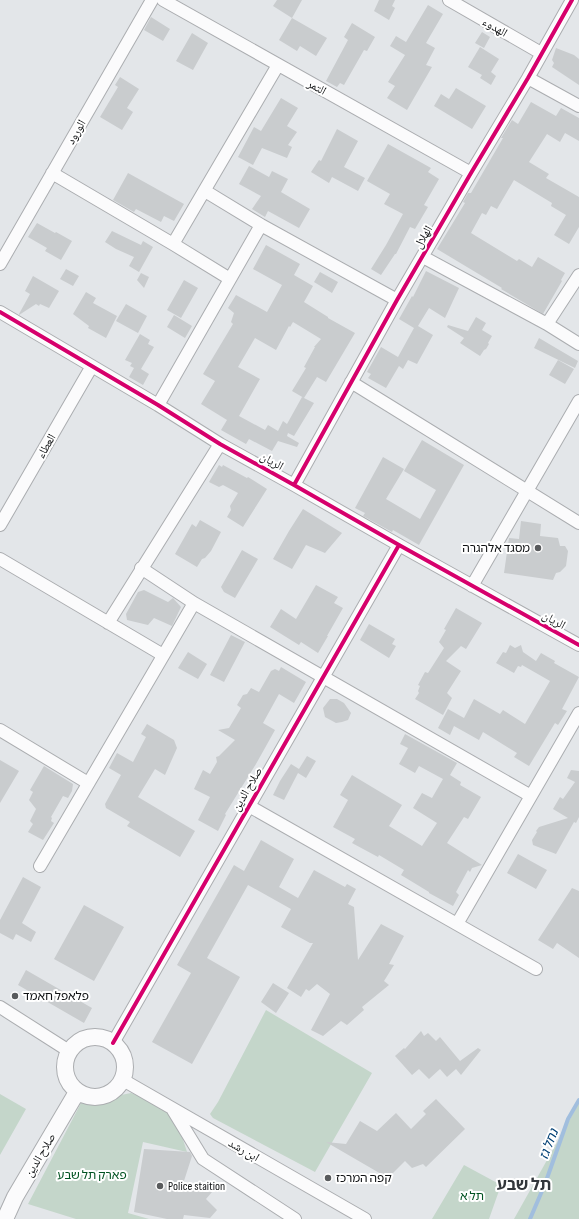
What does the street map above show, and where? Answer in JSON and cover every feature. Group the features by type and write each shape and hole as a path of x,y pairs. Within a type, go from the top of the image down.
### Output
{"main road":[{"path":"94,1037 104,1038 114,1043 124,1057 125,1070 118,1088 99,1098 86,1097 71,1087 64,1070 69,1051 76,1043 83,1039 94,1037"},
{"name":"صلاح الدين","path":"5,1219 15,1197 77,1092"}],"street":[{"name":"الورود","path":"0,264 152,0"},
{"name":"التمر","path":"164,0 471,173"},
{"name":"الهدوء","path":"449,0 541,53"},
{"name":"الهلال","path":"294,484 397,300 528,78 572,0"},
{"path":"173,244 278,65"},
{"path":"528,78 579,106"},
{"path":"52,173 230,279"},
{"path":"204,191 261,225 397,300"},
{"path":"158,405 261,225"},
{"path":"423,257 547,324 579,344"},
{"path":"547,324 579,275"},
{"name":"الريان","path":"0,312 158,405 220,444 294,484 399,545 579,645"},
{"name":"العطاء","path":"0,525 92,366"},
{"path":"350,382 579,523"},
{"path":"472,586 579,401"},
{"path":"108,623 220,444"},
{"name":"صلاح الدين","path":"114,1043 399,545"},
{"path":"0,558 163,655"},
{"path":"141,568 194,603 531,796"},
{"path":"40,866 194,603"},
{"path":"457,924 579,713"},
{"path":"0,730 88,783"},
{"path":"250,806 536,969"},
{"path":"0,1008 69,1051"},
{"name":"ابن رشد","path":"122,1080 365,1219"},
{"path":"173,1109 203,1159 295,1219"}],"green space":[{"path":"266,1010 372,1073 315,1172 213,1118 210,1114 218,1102"},
{"name":"פארק תל שבע","path":"131,1093 173,1109 187,1152 143,1142 128,1213 149,1219 76,1219 28,1204 81,1103"},
{"path":"0,1094 26,1109 0,1155"},
{"path":"579,1103 579,1219 514,1219"},
{"name":"תל א","path":"464,1165 501,1185 489,1219 432,1219"}],"building":[{"path":"277,0 302,0 292,18 273,6"},
{"path":"379,0 395,0 392,6 395,8 389,20 374,11"},
{"path":"428,5 443,14 426,43 435,48 426,65 432,67 407,110 387,98 395,86 388,82 405,55 390,46 396,36 406,42"},
{"path":"151,17 170,29 163,41 144,30"},
{"path":"292,18 327,38 316,56 300,46 297,51 279,40"},
{"path":"352,23 375,37 367,51 364,50 344,85 340,83 337,87 326,81 348,40 344,37"},
{"path":"482,32 490,37 484,48 475,43"},
{"path":"192,33 208,43 193,70 176,61"},
{"path":"480,47 499,59 491,72 496,76 491,85 480,78 482,75 468,67"},
{"path":"556,48 574,55 579,59 579,85 552,67 554,63 552,60"},
{"path":"120,77 139,89 127,108 133,112 122,130 100,117 118,87 115,85"},
{"path":"456,88 486,106 472,129 434,106 441,94 449,99"},
{"path":"281,98 298,108 287,126 297,132 288,145 292,147 287,158 262,148 253,165 238,157 254,127 261,131"},
{"path":"531,102 556,116 561,108 579,118 579,141 565,133 560,142 547,134 529,162 549,174 546,178 579,197 579,227 569,244 554,235 566,215 551,206 552,203 514,180 497,209 491,206 486,215 482,213 471,233 517,261 519,259 532,267 538,257 565,273 543,314 437,249 465,203 463,202 468,193 471,193 512,120 518,124"},
{"path":"337,129 358,141 344,167 365,178 358,191 332,177 329,183 311,172 319,160 321,161"},
{"path":"388,144 431,168 428,172 439,179 424,205 428,207 415,229 410,227 396,254 381,275 371,269 403,214 384,204 390,194 367,181"},
{"path":"249,166 269,177 272,171 288,179 281,192 310,209 299,228 268,211 265,217 252,209 261,196 239,184"},
{"path":"128,173 184,204 174,221 164,216 161,222 136,209 134,212 113,200"},
{"path":"37,223 72,241 61,260 45,251 47,248 28,237"},
{"path":"112,231 141,245 143,241 153,247 139,272 129,266 134,257 105,242"},
{"path":"266,245 300,264 294,275 313,286 304,302 328,318 355,333 326,382 317,377 304,398 314,403 294,436 288,433 287,436 299,443 297,447 278,441 272,451 249,439 246,444 221,430 227,420 201,404 215,381 203,374 233,324 231,322 234,313 228,308 236,295 267,312 282,285 253,269","holes":["293,322 321,339 314,347 304,367 306,368 292,391 304,398 302,397 287,424 283,421 278,431 268,425 265,430 239,416 260,379 238,367 255,338 276,350 289,326 290,327"]},
{"path":"66,269 79,276 73,286 60,279"},
{"path":"426,271 459,288 445,318 429,308 418,326 433,335 417,364 408,360 403,369 399,366 386,388 368,378 371,374 367,372 381,347 398,357 414,328 399,319 412,296 413,297"},
{"path":"320,272 338,282 332,293 314,282"},
{"path":"141,273 149,277 144,288 137,280"},
{"path":"33,276 59,291 49,308 36,304 19,315 30,294 25,291"},
{"path":"184,280 198,288 181,318 167,310"},
{"path":"86,292 96,298 93,303 117,316 106,338 88,328 89,326 73,314"},
{"path":"126,304 147,316 138,333 116,321"},
{"path":"174,315 192,326 185,338 167,327"},
{"path":"476,317 486,323 482,330 492,336 486,349 480,356 460,343 464,338 447,327 448,325 468,331"},
{"path":"140,334 150,340 148,344 154,347 141,369 149,374 143,385 129,377 134,368 130,366 132,363 125,360"},
{"path":"539,338 578,361 575,368 534,348"},
{"path":"558,360 574,369 565,384 549,375"},
{"path":"422,440 464,465 419,545 393,530 392,532 363,516 365,513 355,508 383,457 404,469 386,499 420,519 436,490 404,471"},
{"path":"219,465 222,467 223,465 247,478 248,477 267,489 243,527 227,517 231,510 230,506 238,493 223,485 219,487 209,482"},
{"path":"303,509 342,533 325,553 306,545 292,569 273,559"},
{"path":"200,520 221,532 211,551 205,558 202,559 197,567 175,554 192,524 196,527"},
{"path":"521,521 541,524 540,536 558,538 560,546 565,546 568,551 566,566 560,572 556,573 553,580 504,573 509,538 519,539"},
{"path":"242,550 258,559 235,598 224,592 221,587"},
{"path":"316,585 338,597 334,603 343,608 318,653 301,642 299,645 270,627 281,609 296,619"},
{"path":"144,590 168,602 173,598 181,607 172,626 154,618 148,625 127,620 126,614 138,592"},
{"path":"456,608 482,623 466,649 461,646 446,661 461,671 447,693 452,698 443,715 415,699 419,693 418,691 420,686 418,685 425,672 428,673 444,648 439,642 446,630 444,629"},
{"path":"369,624 395,639 392,644 396,646 389,658 360,640"},
{"path":"231,635 245,642 224,682 210,675"},
{"path":"510,645 515,648 521,645 523,652 536,661 541,653 555,661 554,663 579,677 562,709 567,711 558,725 555,723 529,766 514,757 517,753 483,732 479,740 454,726 450,735 438,728 448,709 464,718 474,699 500,714 503,710 525,724 550,681 522,665 521,667 518,666 514,673 496,663 503,652 506,653"},
{"path":"188,652 207,664 198,679 178,668"},
{"path":"281,667 306,682 294,703 279,694 263,723 275,730 225,814 226,815 218,831 198,820 210,797 194,789 203,770 210,774 217,762 216,757 219,756 235,740 218,730 229,728 241,708 237,705 243,695 247,694 251,688 259,692 271,671 275,669 279,671"},
{"path":"330,699 337,699 344,703 351,713 348,720 336,723 325,717 323,708"},
{"path":"147,724 174,740 177,748 165,775 155,769 138,797 195,831 180,857 127,826 130,822 106,808 105,804 121,775 109,768 117,753 133,762 146,737 141,734"},
{"path":"405,734 457,763 450,775 461,782 460,785 481,797 468,819 464,817 447,843 482,865 472,868 470,872 468,870 456,892 459,895 453,906 401,875 404,870 379,855 378,857 352,843 355,839 333,827 348,800 340,795 352,775 402,805 389,826 422,846 437,823 413,808 422,793 432,798 443,779 419,766 415,773 399,764 408,748 400,744"},
{"path":"307,756 316,761 306,778 298,773 284,800 273,795 291,764 299,769"},
{"path":"0,760 19,771 0,803"},
{"path":"44,766 73,784 72,791 68,798 63,796 51,817 51,821 54,823 43,840 28,832 33,824 30,821 36,809 29,800 33,792 30,790"},
{"path":"571,770 579,771 579,817 576,823 574,822 556,854 533,845 532,840 539,827 568,818 553,809 560,797 563,799 575,782 567,778"},
{"path":"261,840 294,859 279,887 298,898 314,870 345,887 347,884 356,889 348,904 354,907 358,960 381,924 404,936 389,964 394,965 384,981 389,985 362,1007 364,1010 347,1025 341,1021 323,1036 311,1030 330,994 317,984 309,991 306,989 301,997 287,988 313,943 310,943 281,927 291,909 248,885 207,958 240,977 192,1064 152,1042 191,973 177,965 234,865 244,871"},
{"path":"518,854 547,870 536,889 507,873"},
{"path":"23,877 41,887 22,923 36,932 31,942 16,934 13,940 0,933 0,920"},
{"path":"572,888 579,891 579,958 557,943 553,949 538,940"},
{"path":"84,905 124,927 94,981 54,959"},
{"path":"26,970 92,1008 84,1023 18,985"},
{"path":"273,983 289,993 276,1013 261,1002"},
{"path":"421,1031 424,1036 428,1033 436,1041 440,1037 460,1061 478,1048 481,1050 461,1075 456,1069 447,1077 440,1069 429,1079 419,1069 412,1075 395,1056 404,1048 405,1049"},
{"path":"436,1099 465,1129 426,1167 423,1164 412,1168 405,1161 388,1178 326,1142 346,1144 360,1121 377,1131 396,1113 411,1129 426,1114 423,1111"},
{"name":"Police staition","path":"144,1149 190,1152 192,1156 183,1184 210,1184 212,1192 206,1199 217,1210 210,1218 184,1215 183,1219 167,1219 134,1212"}],"waterway":[{"name":"נחל גז","path":"530,1219 545,1184 568,1119 579,1100"}],"cycle path":[{"path":"294,485 397,300 528,78 572,0"},
{"path":"0,312 158,405 220,444 579,645"},
{"path":"113,1043 399,545"}],"place":[{"name":"מסגד אלהגרה","path":"538,548"},
{"name":"פלאפל חאמד","path":"15,996"},
{"name":"קפה המרכז","path":"328,1178"},
{"name":"Police staition","path":"160,1186"}],"district":[{"name":"תל שבע","path":"524,1184"}]}
